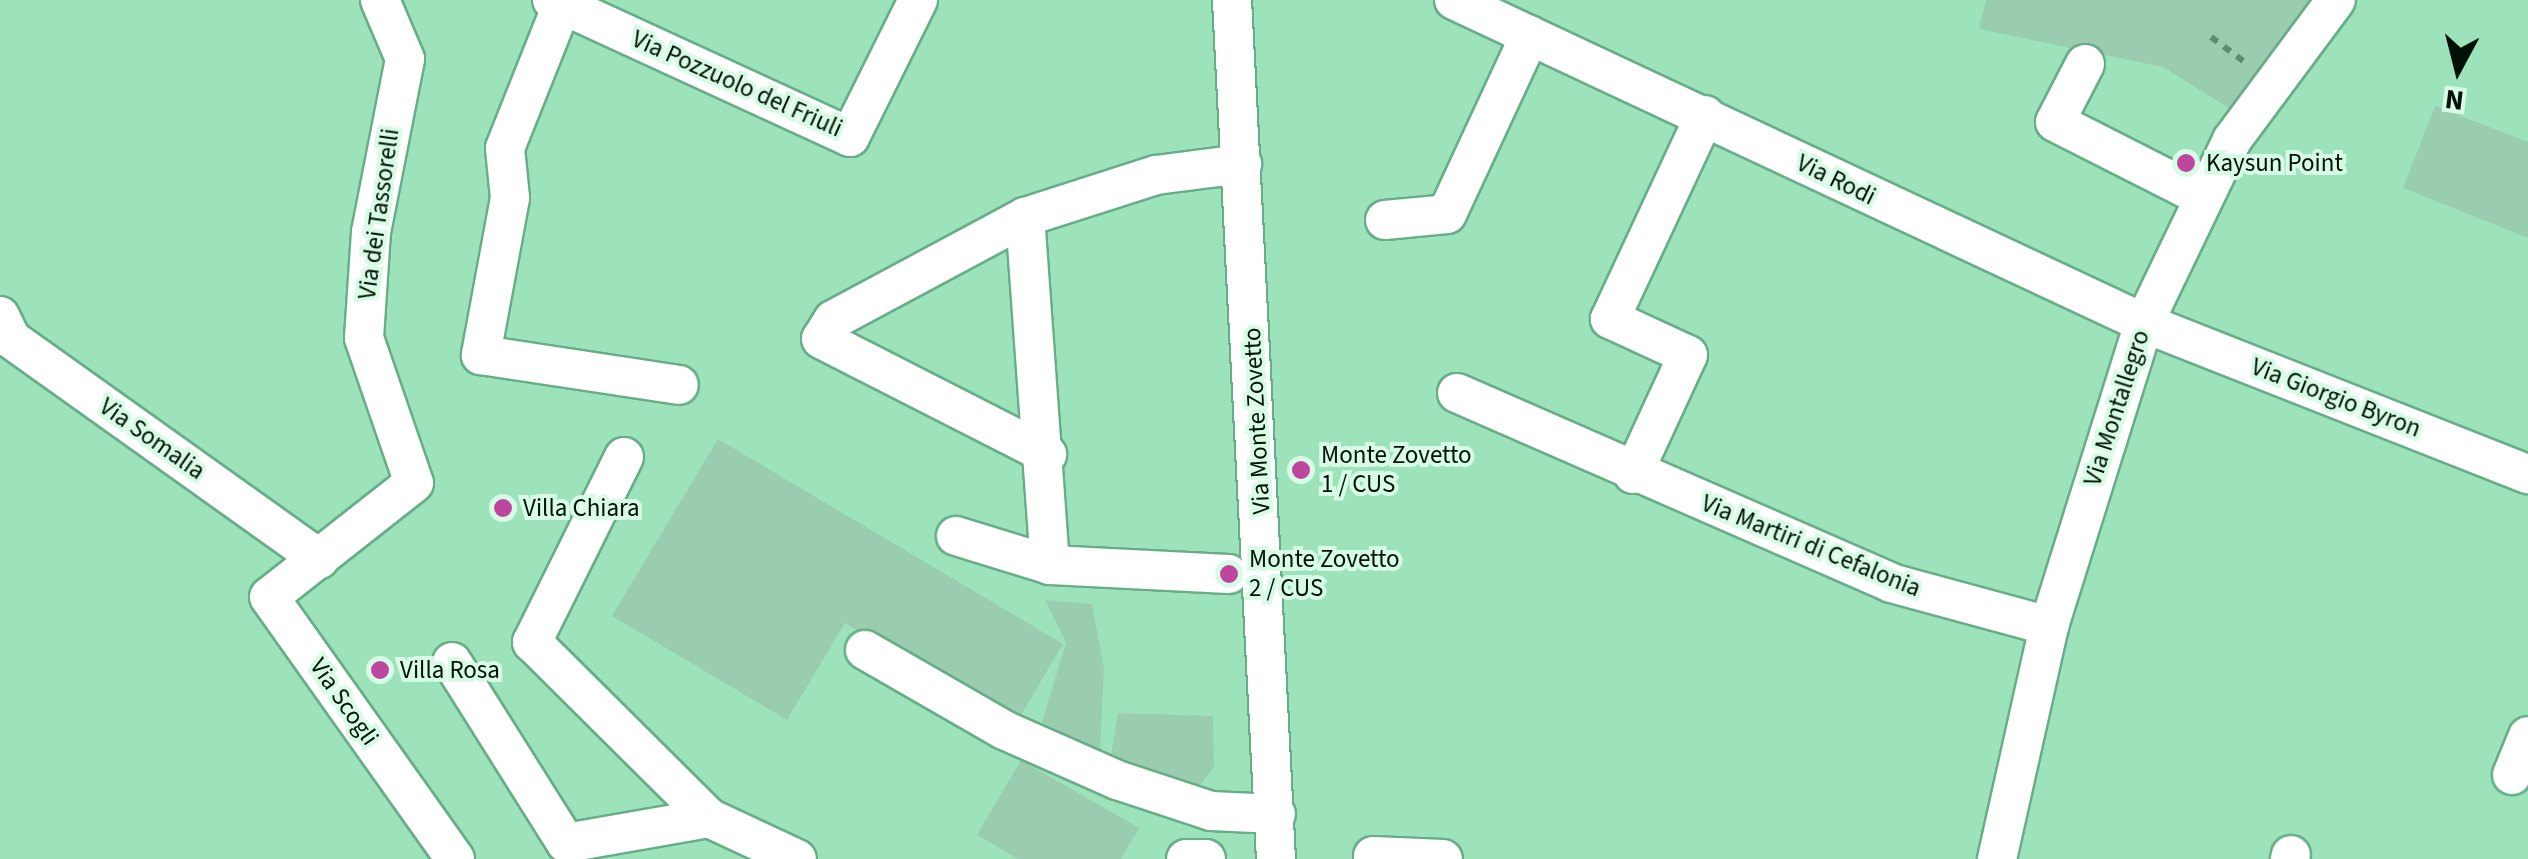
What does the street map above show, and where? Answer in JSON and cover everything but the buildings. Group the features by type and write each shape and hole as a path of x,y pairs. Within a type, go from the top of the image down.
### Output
{"street":[{"name":"Via dei Tassorelli","path":"319,559 414,484 364,338 371,232 405,59 380,0"},
{"name":"Via Pozzuolo del Friuli","path":"679,384 480,355 510,198 505,148 557,2 850,137 918,0"},
{"name":"Via Monte Zovetto","path":"1232,0 1276,859"},
{"name":"Via Rodi","path":"1454,0 2144,322"},
{"name":"Via Montallegro","path":"1996,859 2049,626 2144,322 2200,196 2336,0"},
{"path":"1385,220 1447,214 1530,35"},
{"path":"2084,64 2055,122 2200,196"},
{"path":"1633,474 1688,355 1610,319 1705,115"},
{"path":"1047,454 821,339 833,320 1025,217 1156,175 1242,164"},
{"path":"1025,217 1047,454 1050,565"},
{"name":"Via Giorgio Byron","path":"2144,322 2528,474"},
{"name":"Via Somalia","path":"4,342 319,559"},
{"name":"Via Martiri di Cefalonia","path":"1458,394 1891,584 2049,626"},
{"path":"624,457 532,642 709,818 797,859"},
{"path":"956,536 1050,565 1229,574"},
{"name":"Via Scogli","path":"319,559 269,598 455,859"},
{"path":"865,650 1004,730 1117,780 1211,812 1276,814"},
{"path":"452,662 562,851 709,818"},
{"path":"2512,774 2528,736"},
{"path":"1373,856 1443,859"},
{"path":"1186,859 1206,859"}],"path":[{"path":"2211,37 2243,60"}],"green space":[{"path":"1986,0 2312,0 2232,110 2163,67 1979,29"},
{"path":"2435,106 2528,142 2528,238 2403,188"},
{"path":"718,439 1063,644 1015,725 845,623 787,720 612,616"},
{"path":"1045,600 1092,604 1104,668 1100,754 1042,722 1066,643"},
{"path":"1118,713 1213,716 1214,767 1199,786 1111,756"},
{"path":"1021,760 1139,828 1121,859 1018,859 977,835"}],"place":[{"name":"Kaysun Point","path":"2186,163"},
{"name":"Monte Zovetto 1 / CUS","path":"1301,470"},
{"name":"Villa Chiara","path":"503,508"},
{"name":"Monte Zovetto 2 / CUS","path":"1229,574"},
{"name":"Villa Rosa","path":"380,670"}]}
